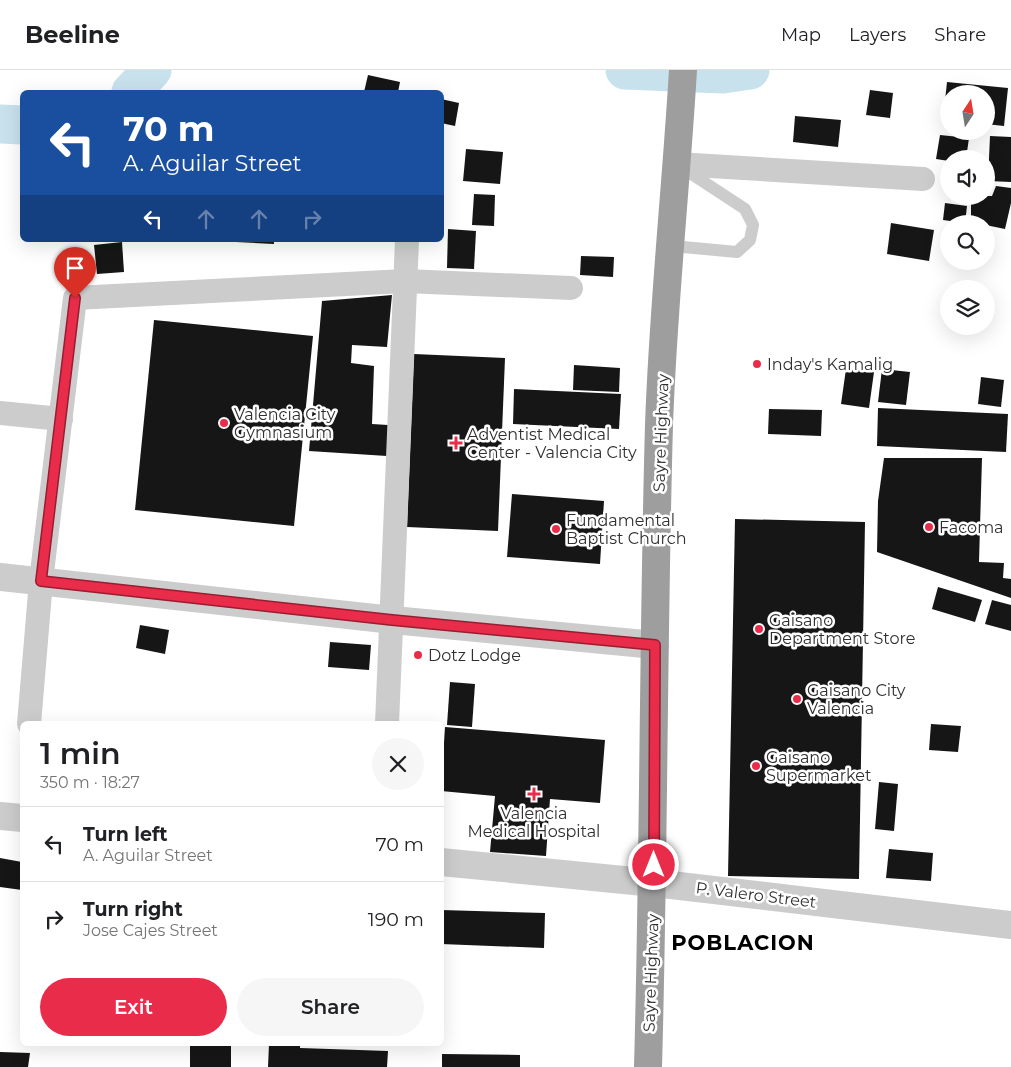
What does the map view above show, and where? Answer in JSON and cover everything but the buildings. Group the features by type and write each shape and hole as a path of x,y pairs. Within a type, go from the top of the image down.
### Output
{"highway":[{"name":"Sayre Highway","path":"648,1067 654,883 655,645 659,422 683,70"}],"street":[{"path":"677,164 924,179"},
{"path":"387,721 407,242"},
{"path":"29,721 41,581 75,298 405,281 571,288"},
{"path":"0,413 61,419"},
{"path":"0,577 392,620 655,645"},
{"name":"P. Valero Street","path":"444,862 654,883 1011,925"}],"lane":[{"path":"672,246 737,252 750,240 753,225 745,209 677,164"}],"waterway":[{"path":"133,90 152,70"},
{"path":"625,70 723,74 750,70"},
{"path":"0,124 20,125"}],"place":[{"name":"Inday's Kamalig","path":"757,364"},
{"name":"Valencia City Gymnasium","path":"224,423"},
{"name":"Adventist Medical Center - Valencia City","path":"456,443"},
{"name":"Facoma","path":"929,527"},
{"name":"Fundamental Baptist Church","path":"556,529"},
{"name":"Gaisano Department Store","path":"759,629"},
{"name":"Dotz Lodge","path":"418,655"},
{"name":"Gaisano City Valencia","path":"797,699"},
{"name":"Gaisano Supermarket","path":"756,766"},
{"name":"Valencia Medical Hospital","path":"534,794"}],"district":[{"name":"POBLACION","path":"743,942"}],"route":[{"path":"75,298 41,581 392,620 655,645 654,865"}]}
